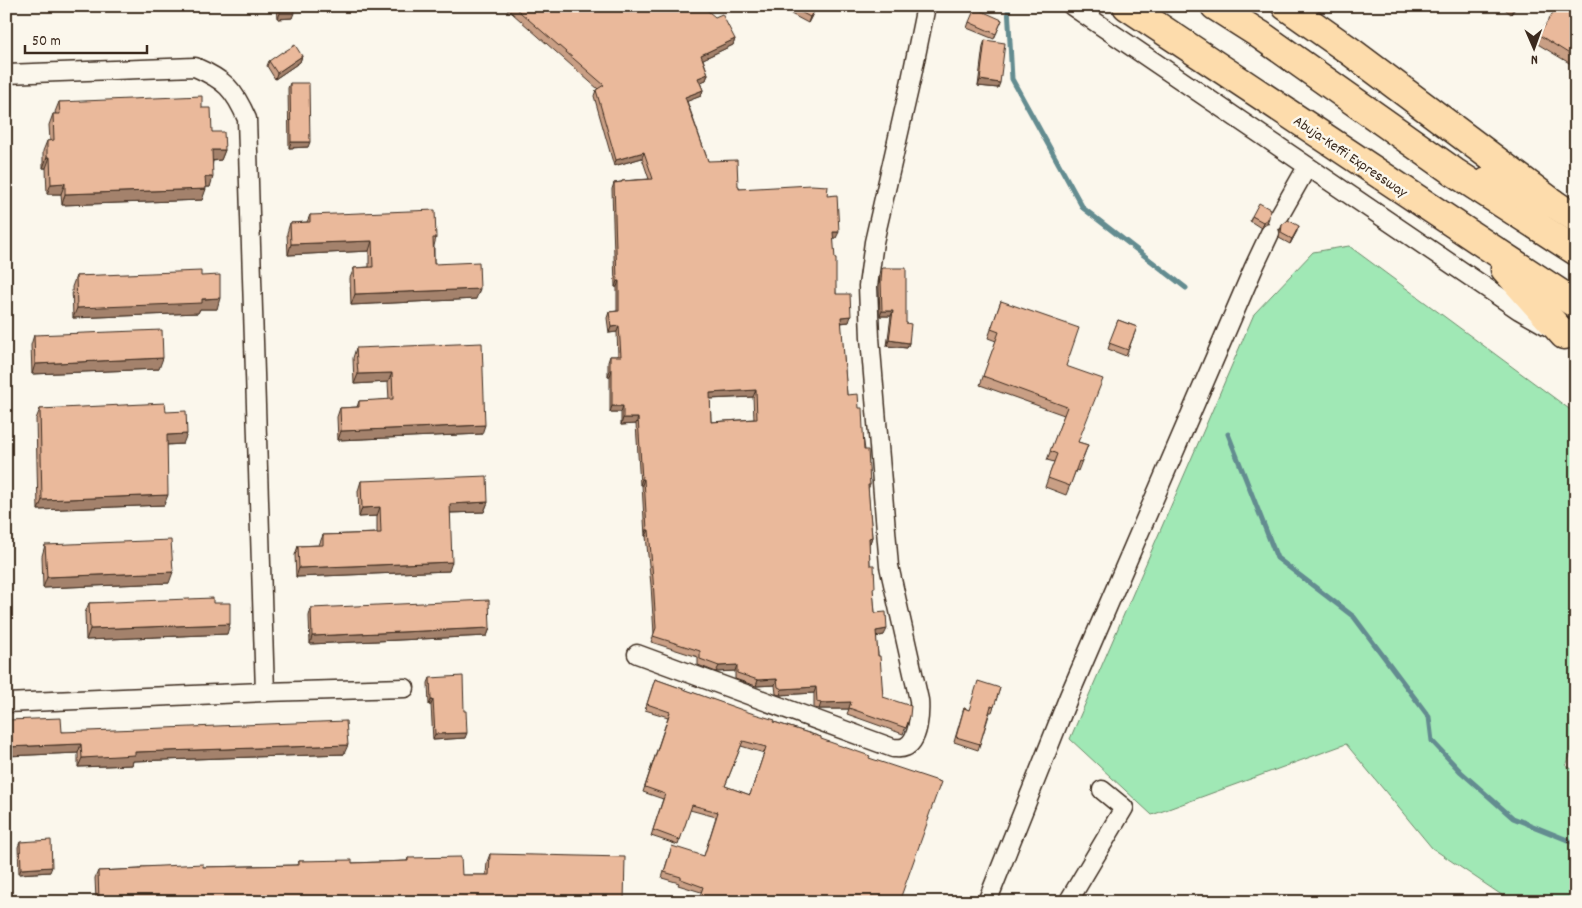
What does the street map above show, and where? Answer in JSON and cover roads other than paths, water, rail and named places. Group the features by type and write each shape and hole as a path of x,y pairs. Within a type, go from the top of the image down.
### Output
{"highway":[{"name":"Abuja-Keffi Expressway","path":"1127,6 1576,304"},
{"path":"1215,6 1259,34 1454,172 1576,251"},
{"path":"1286,6 1350,51 1565,211"},
{"path":"1454,172 1565,211"},
{"path":"1483,243 1570,339"}],"street":[{"path":"638,654 893,748 903,748 911,743 920,717 919,700 889,566 870,338 868,286 874,242 926,6"},
{"path":"1072,6 1519,310 1570,339"},
{"path":"6,74 196,67 215,76 229,87 240,103 247,119 264,692"},
{"path":"987,902 1070,696 1254,267 1274,226 1307,167"},
{"path":"6,703 405,688"},
{"path":"1068,902 1124,808 1102,790"}],"waterway":[{"path":"1008,6 1012,79 1083,208 1186,288"},
{"path":"1228,434 1277,558 1354,617 1429,717 1432,741 1461,772 1513,818 1576,845"}]}
